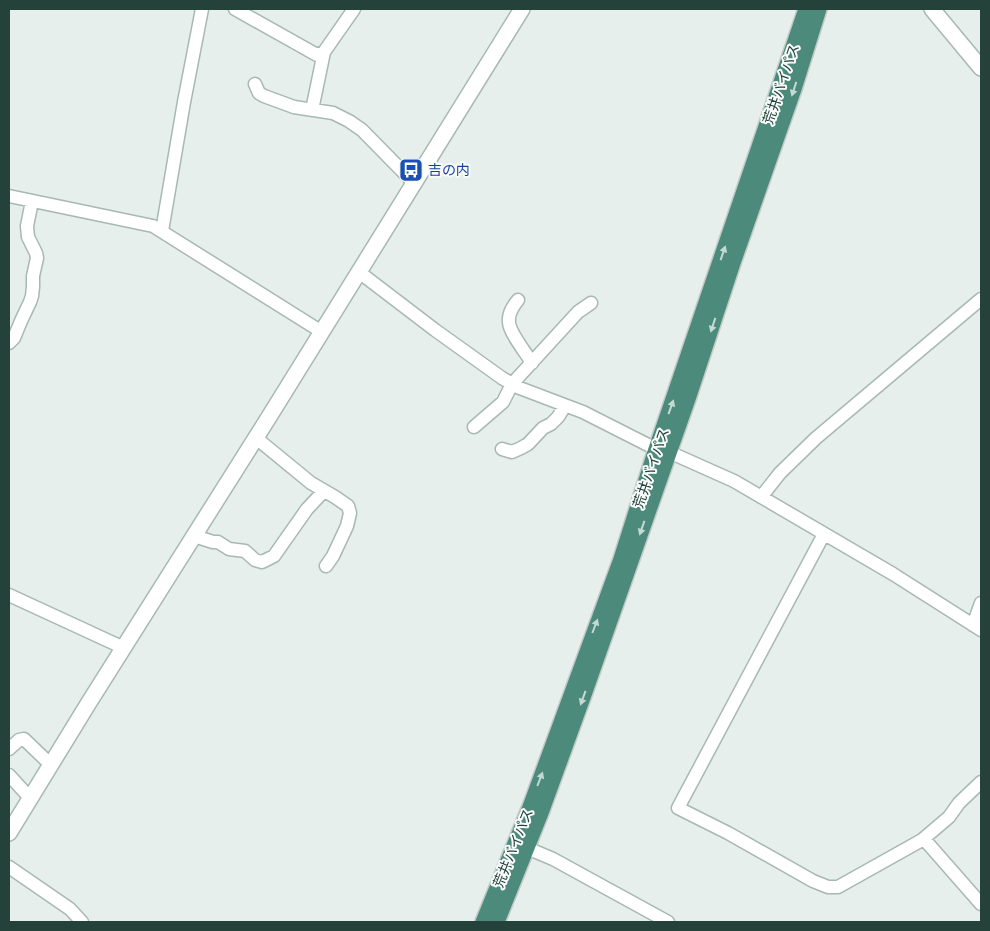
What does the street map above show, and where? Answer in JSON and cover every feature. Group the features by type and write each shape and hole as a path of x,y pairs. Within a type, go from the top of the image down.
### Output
{"highway":[{"name":"荒井バイパス","path":"497,922 541,813 589,683 806,9"},
{"name":"荒井バイパス","path":"483,922 530,806 620,559 733,263 794,89 819,9"}],"street":[{"path":"162,231 202,9"},
{"path":"235,9 312,53 317,55 324,52"},
{"path":"312,110 324,52 354,9"},
{"path":"9,833 522,9"},
{"path":"932,9 981,68"},
{"path":"255,84 259,92 264,96 294,107 333,113 349,120 362,130 414,183"},
{"path":"9,196 153,226 322,332"},
{"path":"9,343 14,338 32,296 33,276 37,258 28,237 27,226 32,201"},
{"path":"359,272 435,330 512,384 583,412 734,481 892,574 977,627 981,603"},
{"path":"761,497 780,473 816,438 981,299"},
{"path":"518,300 508,321 510,329 532,363"},
{"path":"474,426 503,402 512,384 578,312 591,303"},
{"path":"502,449 512,452 528,444 558,417 565,406"},
{"path":"256,438 311,483 348,506 350,513 347,526 333,556 326,566"},
{"path":"194,536 218,542 229,549 245,550 255,560 262,562 274,556 307,509 324,491"},
{"path":"824,534 678,808 728,833 813,881 828,887 838,886 924,839 949,817 959,803 981,782"},
{"path":"9,595 124,648"},
{"path":"9,749 19,740 24,740 51,765"},
{"path":"9,775 30,798"},
{"path":"924,839 981,904"},
{"path":"527,848 553,859 668,922"},
{"path":"9,867 70,909 82,922"}],"place":[{"name":"吉の内","path":"411,170"}]}
